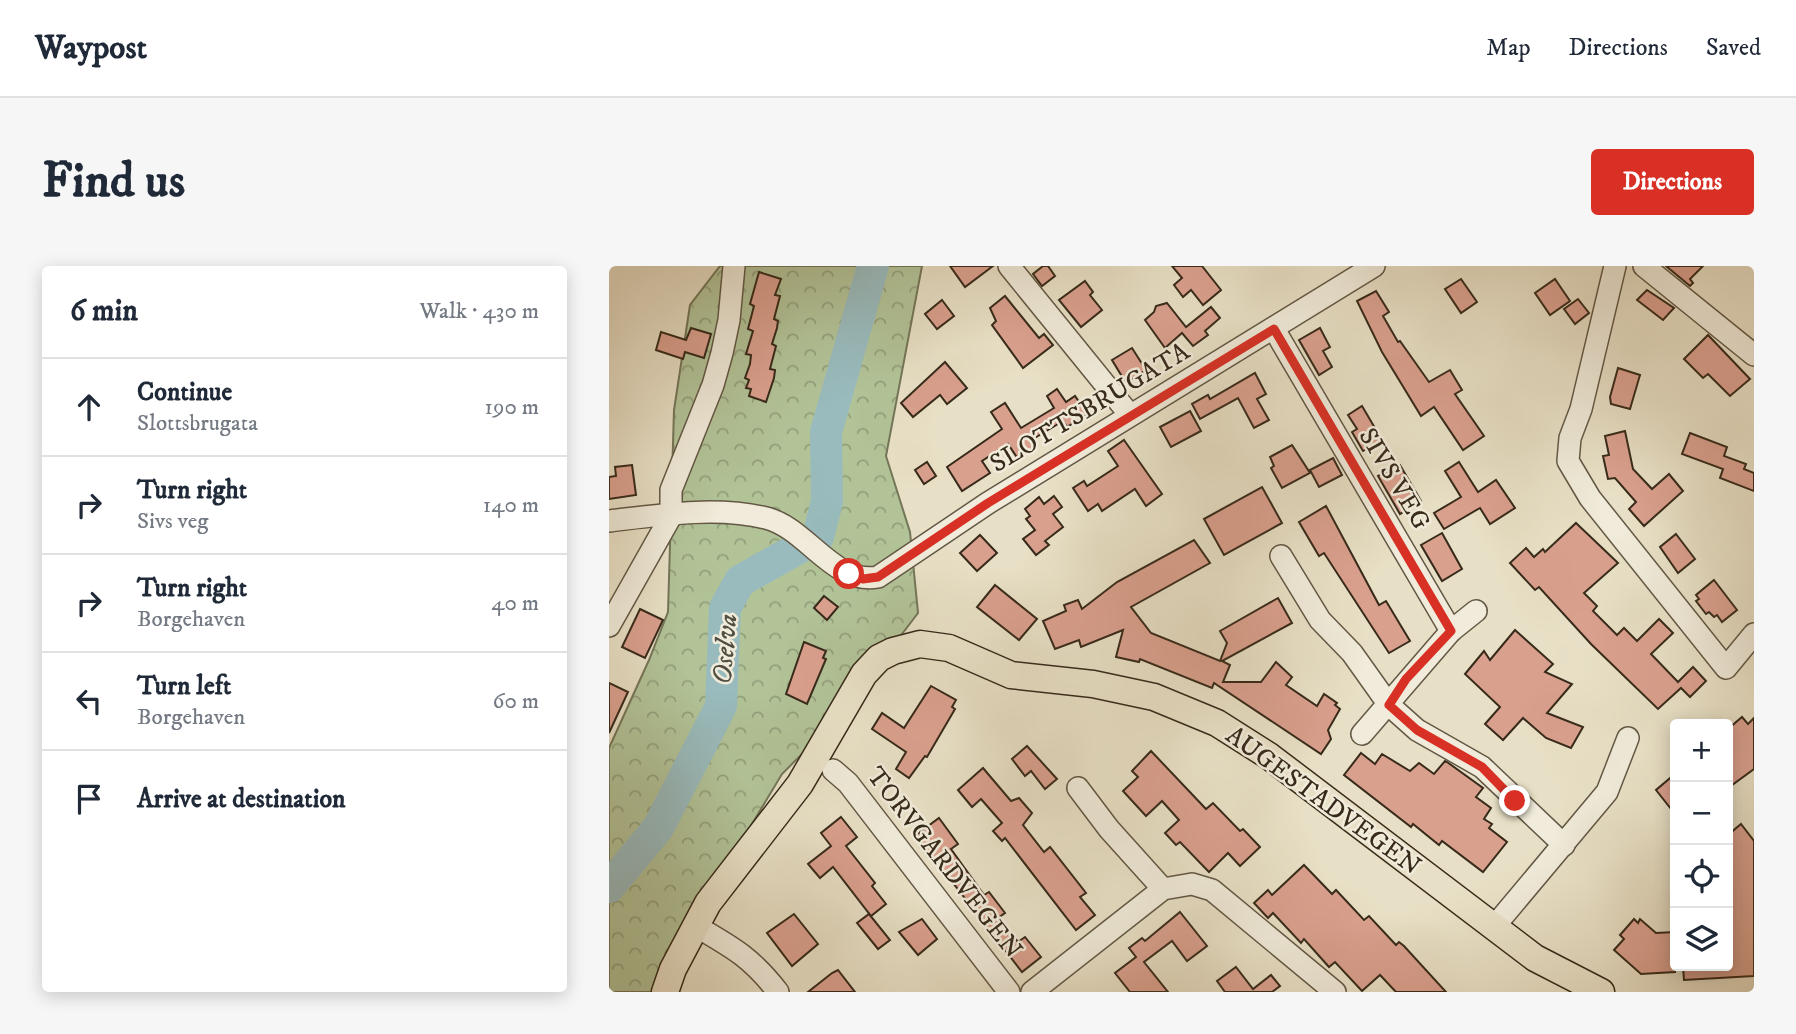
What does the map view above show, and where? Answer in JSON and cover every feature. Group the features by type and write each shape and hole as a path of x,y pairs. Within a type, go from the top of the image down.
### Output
{"main road":[{"name":"AUGESTADVEGEN","path":"665,992 694,925 800,784 870,668 893,651 920,644 949,648 1010,675 1093,684 1154,696 1217,723 1269,756 1493,928 1556,971 1601,992"}],"street":[{"path":"609,626 671,516 671,490 713,385 722,353 729,320 734,266"},
{"path":"1009,266 1130,415"},
{"name":"SLOTTSBRUGATA","path":"609,521 735,512 770,519 800,537 835,565 863,579 878,577 988,503 1374,266"},
{"path":"1615,266 1584,396 1570,438 1568,461 1590,498 1726,668 1754,634"},
{"path":"1644,266 1754,355"},
{"name":"SIVS VEG","path":"1274,329 1451,631"},
{"path":"1281,556 1320,620 1352,653 1389,705 1417,730 1482,767 1565,845"},
{"path":"1361,734 1389,705 1406,679 1451,631 1476,611"},
{"path":"1493,928 1607,792 1628,738"},
{"name":"TORVGARDVEGEN","path":"833,770 848,783 1009,992"},
{"path":"1078,788 1163,889"},
{"path":"1032,992 1163,889 1192,884 1212,890 1335,992"},
{"path":"694,925 743,953 756,964 778,992"}],"green space":[{"path":"720,266 922,266 886,456 910,532 918,613 838,718 782,774 651,992 609,992 609,748 668,612 674,410 690,305"}],"building":[{"path":"950,266 993,266 965,287"},
{"path":"1043,266 1048,266 1055,276 1042,286 1033,274"},
{"path":"1172,266 1202,266 1221,290 1203,305 1191,290 1183,297 1174,285 1182,278"},
{"path":"1666,266 1703,266 1690,279 1693,283 1690,286"},
{"path":"759,272 781,279 775,295 780,296 774,319 778,321 777,328 772,344 776,346 770,369 775,370 766,402 749,396 751,389 746,388 749,380 745,378 751,355 746,354 753,331 748,329 754,306 750,304"},
{"path":"1461,279 1477,302 1461,313 1445,289"},
{"path":"1555,279 1570,301 1550,315 1535,293"},
{"path":"1085,281 1093,292 1090,295 1102,310 1081,327 1059,300"},
{"path":"1647,290 1674,308 1663,320 1637,300"},
{"path":"1376,291 1389,312 1383,316 1398,342 1400,341 1429,382 1450,370 1462,390 1455,394 1484,436 1463,450 1434,407 1421,416 1382,352 1357,301"},
{"path":"1005,296 1039,338 1044,334 1053,345 1023,368 992,325 996,321 990,308"},
{"path":"1578,299 1589,313 1575,324 1564,309"},
{"path":"942,300 954,316 937,329 925,314"},
{"path":"1167,303 1186,327 1211,307 1220,318 1205,331 1208,335 1193,346 1182,333 1165,348 1145,320 1154,312 1156,306"},
{"path":"691,328 711,334 704,358 685,352 683,359 656,350 661,332 686,340"},
{"path":"1320,328 1330,347 1323,351 1332,367 1319,375 1299,340"},
{"path":"1708,335 1750,379 1730,396 1708,374 1703,378 1684,359"},
{"path":"1132,348 1146,370 1126,383 1112,360"},
{"path":"945,362 967,388 947,404 940,395 913,417 901,403"},
{"path":"1618,368 1640,375 1630,409 1611,404 1610,397"},
{"path":"1255,373 1266,394 1257,399 1269,420 1254,428 1238,398 1200,419 1192,404 1208,395 1210,399"},
{"path":"1057,389 1066,402 1075,396 1087,414 1067,427 1063,421 1033,439 1037,446 1018,459 1008,444 982,461 990,473 962,491 947,467 1002,429 991,412 1005,403 1021,428 1054,408 1047,396"},
{"path":"1362,406 1382,440 1363,451 1352,432 1357,429 1348,415"},
{"path":"1190,411 1201,431 1171,447 1160,427"},
{"path":"1625,431 1633,469 1652,489 1669,474 1683,491 1644,526 1629,509 1636,502 1615,478 1608,479 1603,456 1609,455 1605,436"},
{"path":"1690,433 1727,447 1724,456 1746,464 1744,469 1754,473 1754,491 1720,478 1723,469 1682,454"},
{"path":"1124,440 1162,494 1146,506 1135,489 1102,511 1098,504 1088,511 1073,488 1084,481 1087,486 1118,466 1108,451"},
{"path":"1292,445 1310,473 1282,488 1271,468 1274,466 1270,457"},
{"path":"1333,458 1342,475 1319,487 1310,470"},
{"path":"927,462 936,476 924,484 915,470"},
{"path":"1459,462 1478,492 1496,480 1515,508 1490,524 1480,508 1444,529 1434,513 1461,497 1445,471"},
{"path":"632,465 636,495 609,499 609,477 616,476 615,467"},
{"path":"1400,465 1421,501 1400,514 1378,476"},
{"path":"1262,487 1282,523 1224,555 1204,519"},
{"path":"1054,496 1062,507 1053,514 1063,527 1045,541 1049,545 1036,555 1023,539 1035,530 1026,519 1030,516 1025,509 1039,497 1044,504"},
{"path":"1326,506 1379,605 1386,601 1410,641 1389,653 1324,553 1319,556 1299,522"},
{"path":"1576,523 1618,563 1584,593 1597,606 1593,611 1617,635 1624,628 1637,641 1659,619 1673,633 1651,654 1678,682 1693,667 1706,681 1690,697 1681,688 1658,709 1591,644 1539,587 1535,590 1510,563 1526,548 1534,557 1543,549 1545,552"},
{"path":"1442,533 1462,569 1442,581 1421,545"},
{"path":"1676,534 1695,559 1678,573 1660,547"},
{"path":"980,535 997,553 977,571 960,553"},
{"path":"1194,540 1210,563 1131,607 1151,633 1220,661 1227,643 1220,631 1278,598 1292,623 1222,661 1230,665 1223,682 1261,682 1276,662 1292,677 1286,685 1317,706 1324,694 1337,703 1335,705 1340,709 1328,730 1331,739 1321,754 1214,683 1212,688 1140,659 1139,662 1116,657 1123,630 1081,647 1079,640 1055,649 1043,621 1066,611 1064,605 1078,600 1082,609 1117,582"},
{"path":"1714,580 1737,610 1722,622 1717,615 1714,617 1709,612 1706,614 1696,601 1699,599 1696,595"},
{"path":"995,585 1037,619 1019,640 977,607"},
{"path":"824,596 838,607 827,620 814,608"},
{"path":"640,609 663,620 645,658 622,647"},
{"path":"1515,630 1553,664 1545,672 1572,684 1547,713 1583,727 1571,748 1546,738 1523,718 1503,740 1485,724 1500,707 1465,674 1484,651 1490,660"},
{"path":"804,642 826,651 823,658 826,659 807,704 786,694"},
{"path":"609,683 628,692 609,733"},
{"path":"931,686 956,700 952,707 955,709 927,757 925,756 909,778 896,769 906,752 872,729 882,713 904,728"},
{"path":"1742,717 1748,724 1754,718 1754,769 1733,784 1733,782 1733,725"},
{"path":"1027,746 1057,779 1045,789 1031,771 1025,776 1012,759"},
{"path":"1151,751 1206,809 1213,803 1260,847 1240,866 1228,853 1209,872 1180,842 1176,845 1165,833 1179,820 1162,801 1146,816 1123,791 1138,777 1132,771"},
{"path":"1361,753 1375,764 1382,754 1410,771 1419,763 1434,774 1447,762 1483,788 1476,797 1491,808 1484,819 1492,824 1489,828 1507,842 1483,872 1442,841 1439,845 1413,824 1411,827 1344,775"},
{"path":"983,768 1011,801 1019,798 1032,813 1023,825 1044,852 1050,847 1086,893 1080,897 1095,915 1076,930 1005,838 1002,841 993,831 1002,823 981,799 972,807 958,790"},
{"path":"1670,778 1670,808 1656,790"},
{"path":"841,817 857,837 846,846 875,883 872,886 886,904 871,916 833,867 820,878 808,864 831,846 821,833"},
{"path":"939,818 958,844 951,849 984,895 989,892 1005,913 998,918 1018,942 1025,937 1041,957 1022,972 953,883 920,847 923,845 916,835"},
{"path":"1741,824 1754,841 1754,976 1684,980 1683,971 1733,971 1733,831"},
{"path":"1304,865 1332,894 1336,890 1364,920 1369,916 1396,945 1399,942 1404,946 1446,992 1396,992 1380,975 1362,991 1335,962 1329,967 1304,939 1301,943 1273,913 1268,918 1254,903 1268,890 1272,895"},
{"path":"1180,912 1207,946 1187,961 1172,941 1144,962 1168,992 1130,992 1115,973 1136,957 1129,948 1142,938 1145,941"},
{"path":"794,914 818,944 792,966 767,933"},
{"path":"869,914 890,940 878,949 857,923"},
{"path":"922,919 937,939 918,955 899,932"},
{"path":"1634,919 1638,923 1640,919 1656,933 1670,932 1670,971 1675,972 1641,974 1614,950 1624,939 1620,935"},
{"path":"1236,967 1253,989 1271,975 1280,986 1272,992 1225,992 1217,981"},
{"path":"838,970 855,992 808,992 832,973"}],"waterway":[{"name":"Oselva","path":"609,887 658,828 721,706 725,608 740,581 818,537 827,501 826,432 873,266"}],"route":[{"path":"849,574 863,579 878,577 988,503 1274,329 1451,631 1406,679 1389,705 1417,730 1482,767 1515,801"}]}
